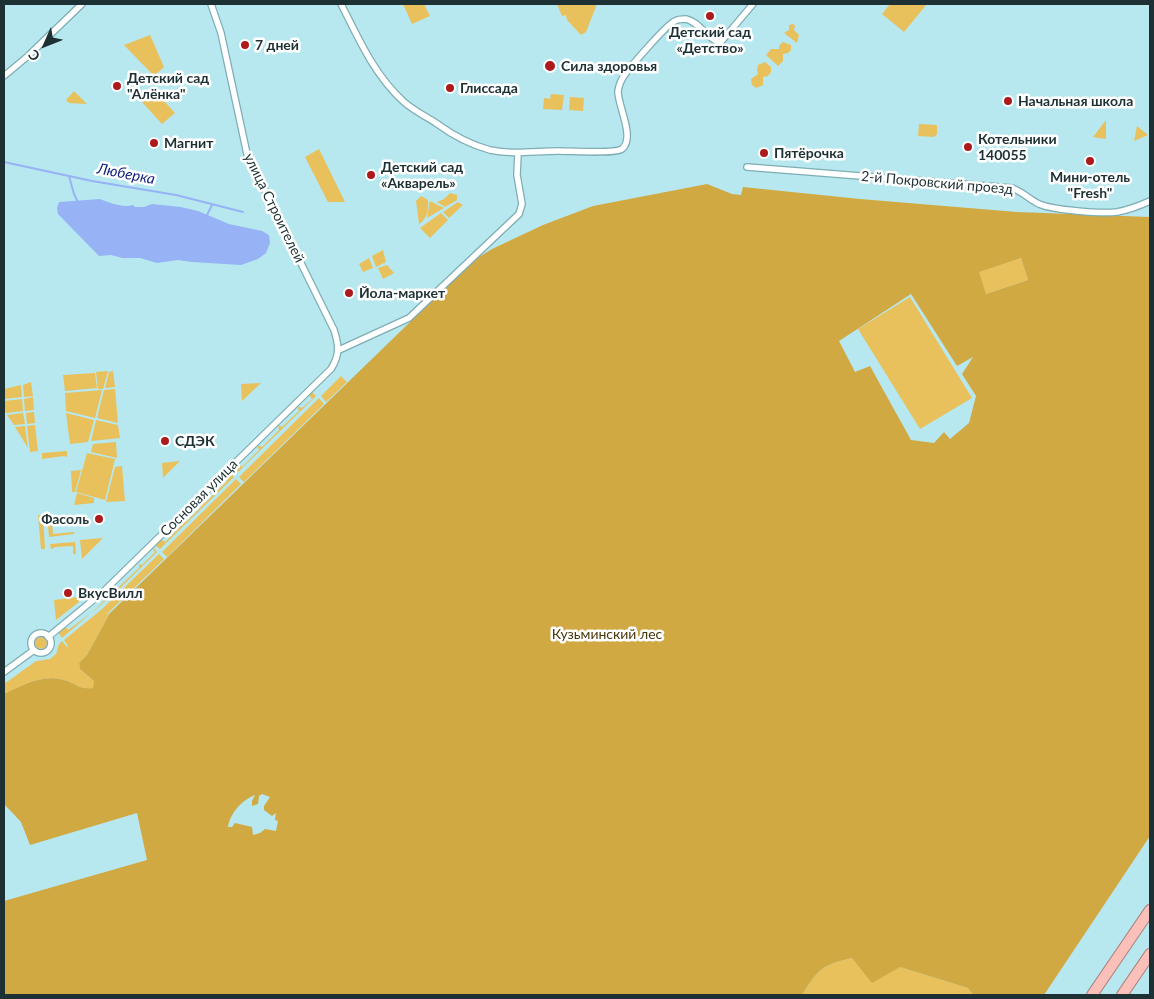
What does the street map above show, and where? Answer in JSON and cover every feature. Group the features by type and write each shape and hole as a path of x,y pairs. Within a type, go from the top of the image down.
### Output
{"highway":[{"path":"1092,995 1150,910"},
{"path":"1122,995 1150,954"}],"street":[{"path":"4,76 28,56 82,4"},
{"name":"улица Строителей","path":"211,4 221,33 247,154 334,330 339,350"},
{"path":"342,4 370,62 386,84 406,104 461,138 489,150 518,153 618,151 625,145 627,132 618,100 619,86 626,74 668,26 678,20 690,21 714,41 720,43 753,4"},
{"path":"339,350 409,318 519,214 522,204 517,175 518,153"},
{"name":"2-й Покровский проезд","path":"747,167 1012,188 1025,193 1039,204 1054,208 1116,212 1150,201"},
{"name":"Сосновая улица","path":"48,637 104,591 331,368 339,350"},
{"name":"Сосновая улица","path":"43,634 48,637 50,644 46,651 34,650 31,643 35,635 43,634"},
{"name":"Сосновая улица","path":"4,672 34,650"}],"shaded area":[{"path":"403,4 424,4 430,16 412,24"},
{"path":"557,4 597,4 586,32 581,35 567,20 566,15 562,16"},
{"path":"890,4 927,4 904,32 882,14"},
{"path":"793,24 795,26 794,30 799,35 797,43 784,33 789,30 789,25"},
{"path":"150,35 164,67 154,76 124,45"},
{"path":"783,42 791,45 791,50 783,54 783,61 778,66 766,55 771,49 779,49"},
{"path":"765,62 771,67 771,72 768,76 763,77 763,85 756,88 752,85 751,79 758,74 758,65"},
{"path":"74,91 87,104 69,103 66,100"},
{"path":"155,91 175,113 162,124 142,102"},
{"path":"551,94 564,95 562,110 543,109 544,98 550,99"},
{"path":"570,97 584,98 583,111 569,110"},
{"path":"1106,120 1106,139 1093,137"},
{"path":"919,124 937,125 937,134 934,137 918,136"},
{"path":"1137,126 1148,135 1134,141"},
{"path":"319,149 345,202 328,202 305,157"},
{"path":"450,193 457,195 457,200 445,207 437,202 444,199"},
{"path":"421,196 428,200 428,207 426,217 419,224 416,201"},
{"path":"430,201 444,208 427,218"},
{"path":"458,202 463,205 449,218 443,212"},
{"path":"441,213 448,220 430,238 420,228"},
{"path":"383,250 386,262 376,267 372,256"},
{"path":"369,258 373,268 363,272 359,264"},
{"path":"1021,258 1028,280 986,294 978,272"},
{"path":"387,265 394,273 383,279 378,268"},
{"path":"910,297 972,398 920,429 858,329"},
{"path":"108,371 103,389 98,389 96,372"},
{"path":"113,371 115,387 105,388 109,372"},
{"path":"95,373 97,388 65,391 63,375"},
{"path":"341,376 347,382 326,402 321,396"},
{"path":"31,382 33,396 24,397 23,385"},
{"path":"261,383 242,401 241,384"},
{"path":"21,385 22,397 4,399 4,389"},
{"path":"115,389 118,423 97,418 104,390"},
{"path":"102,390 95,418 66,411 65,393"},
{"path":"311,391 316,396 236,474 231,469 238,463 242,467 259,450 257,445 262,447 279,430 278,425 282,427 299,411 297,406 302,408 312,399 308,394"},
{"path":"33,397 34,410 25,411 24,399"},
{"path":"319,398 324,404 244,482 239,477"},
{"path":"22,399 23,411 6,413 4,401"},
{"path":"34,412 35,423 27,424 26,413"},
{"path":"23,413 25,424 14,425 7,415"},
{"path":"66,413 94,420 88,442 70,444"},
{"path":"96,420 118,425 120,438 91,441"},
{"path":"35,425 38,451 30,452 27,426"},
{"path":"25,426 28,448 15,427"},
{"path":"116,442 117,458 91,452 93,444"},
{"path":"67,451 67,457 42,459 42,453"},
{"path":"87,453 115,459 105,500 76,492"},
{"path":"180,461 163,478 162,463"},
{"path":"122,466 125,501 106,502 115,467"},
{"path":"81,470 75,492 72,492 71,471"},
{"path":"229,472 234,477 160,549 155,545 161,539 165,542 181,526 179,523 183,519 186,522 202,506 200,501 205,503 227,481 224,477"},
{"path":"236,479 241,484 167,557 162,552"},
{"path":"77,493 94,498 94,503 74,505"},
{"path":"47,514 51,514 53,534 74,532 74,534 49,537"},
{"path":"38,515 43,515 45,549 41,549"},
{"path":"103,538 82,559 80,540"},
{"path":"75,542 76,554 73,554 73,546 51,549 50,544"},
{"path":"153,547 157,552 116,592 62,638 58,632 65,626 68,630 90,614 139,568 139,564 142,565 155,552"},
{"path":"159,554 164,559 106,615 110,613 87,655 79,663 80,669 94,681 93,688 84,688 68,681 48,678 33,681 4,694 4,684 36,661 50,659 56,654 62,641 67,647 64,640 101,610"},
{"path":"79,597 79,602 56,620 54,600"},
{"path":"43,637 46,638 46,648 39,649 36,648 35,641 36,638"},
{"path":"852,958 900,967 968,988 973,995 802,995 812,979 822,969 834,963"}],"green space":[{"name":"Кузьминский лес","path":"707,184 732,194 741,195 743,187 1017,212 1150,217 1150,836 1044,995 973,995 968,988 900,967 872,983 852,958 834,963 822,969 812,979 802,995 4,995 4,901 147,860 137,813 30,845 21,822 4,804 4,694 33,681 48,678 68,681 84,688 93,688 94,681 80,669 79,663 87,655 110,613 474,260 492,249 543,225 593,206","holes":["1021,258 1028,280 986,294 979,272","911,294 957,366 973,357 962,374 976,396 969,423 950,439 944,432 934,443 911,440 870,366 855,372 839,341","262,794 270,797 264,806 264,810 272,816 276,813 275,820 278,821 276,831 265,829 253,835 252,827 235,823 232,827 228,827 231,817 241,804 255,795 252,806 258,804 259,796"]}],"water":[{"path":"100,199 121,205 133,205 135,207 144,207 152,204 198,211 229,224 262,231 269,235 270,243 266,253 258,259 241,265 178,260 157,263 140,258 122,258 111,255 99,256 58,214 57,208 59,202"}],"waterway":[{"name":"Люберка","path":"4,162 92,181 176,195 243,212"},
{"path":"69,176 78,202"},
{"path":"207,215 212,205"}],"place":[{"name":"Детский сад «Детство»","path":"710,16"},
{"name":"7 дней","path":"245,45"},
{"name":"Сила здоровья","path":"550,66"},
{"name":"Детский сад \"Алёнка\"","path":"117,86"},
{"name":"Глиссада","path":"450,88"},
{"name":"Начальная школа","path":"1008,101"},
{"name":"Магнит","path":"154,143"},
{"name":"Котельники 140055","path":"968,147"},
{"name":"Пятёрочка","path":"764,153"},
{"name":"Мини-отель \"Fresh\"","path":"1090,161"},
{"name":"Детский сад «Акварель»","path":"371,175"},
{"name":"Йола-маркет","path":"349,293"},
{"name":"СДЭК","path":"165,441"},
{"name":"Фасоль","path":"99,519"},
{"name":"ВкусВилл","path":"68,593"}]}
